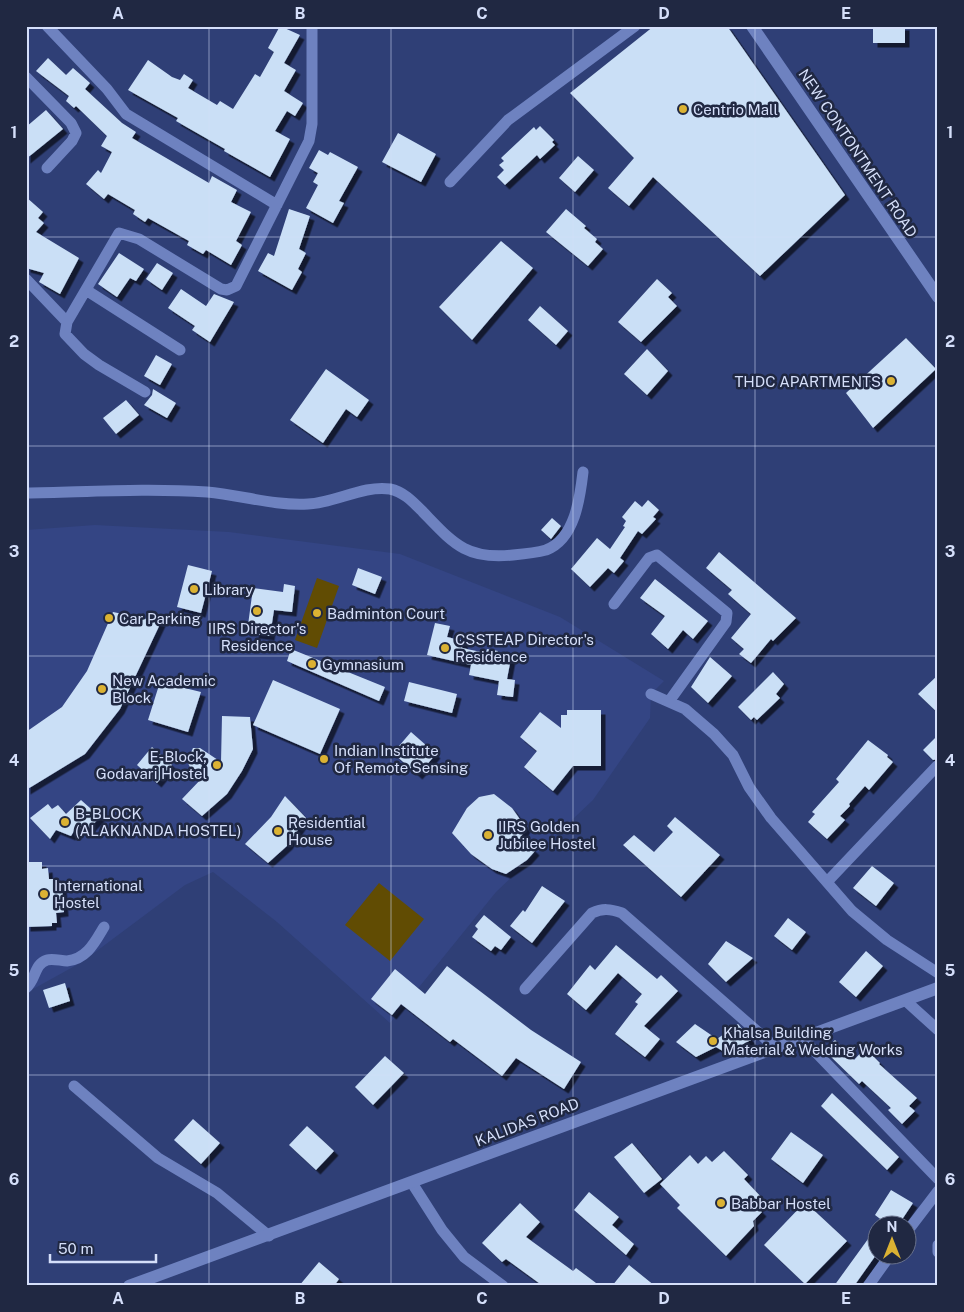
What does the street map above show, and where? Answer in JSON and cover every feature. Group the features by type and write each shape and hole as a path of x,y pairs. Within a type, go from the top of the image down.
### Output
{"street":[{"path":"47,26 107,89 126,114 277,205"},
{"path":"145,392 84,354 65,334 67,322 120,233 139,240 221,289 236,286 302,159 309,141 312,124 312,26"},
{"path":"450,182 508,120 635,26"},
{"name":"NEW CONTONTMENT ROAD","path":"752,26 938,297"},
{"path":"26,77 71,123 76,132 72,141 47,168"},
{"path":"26,279 67,322"},
{"path":"86,290 180,350"},
{"path":"26,493 165,490 310,504 372,490 389,489 400,492 410,499 453,543 469,552 485,556 533,553 556,545 564,535 579,502 583,472"},
{"path":"614,604 649,558 657,555 727,614 726,622 670,700"},
{"path":"651,694 670,700 714,734 732,756 761,804 827,882 869,927 938,973"},
{"path":"827,882 937,766"},
{"path":"525,989 592,913 601,909 612,910 622,914 775,1047"},
{"path":"26,988 40,964 47,960 65,961 82,956 93,946 104,927"},
{"name":"KALIDAS ROAD","path":"130,1285 269,1236 938,988"},
{"path":"906,1001 938,1030"},
{"path":"802,1038 938,1178"},
{"path":"74,1086 158,1158 217,1193 269,1236"},
{"path":"412,1183 442,1230 464,1257 503,1286"},
{"path":"916,1220 938,1191"},
{"path":"938,1245 938,1252"},
{"path":"868,1286 884,1264"}],"shaded area":[{"name":"Indian Institute Of Remote Sensing","path":"95,525 229,532 400,554 560,617 664,681 651,694 650,718 593,800 496,892 390,1023 277,922 213,872 185,885 82,962 26,993 26,530"},
{"name":"Badminton Court","path":"317,578 339,586 317,648 295,640"},
{"path":"379,883 424,919 390,961 345,925"}],"building":[{"path":"280,26 300,35 284,63 296,70 284,91 303,103 295,116 287,111 275,131 290,139 270,177 176,121 178,118 128,90 148,60 172,77 180,80 184,74 193,80 188,88 217,105 220,101 233,109 255,74 260,77 274,52 268,48"},
{"path":"654,26 727,26 845,195 760,276 653,177 629,206 608,188 634,158 570,93"},
{"path":"873,26 905,26 905,43 873,43"},
{"path":"48,58 66,75 73,68 90,83 85,89 122,123 136,132 132,138 209,183 212,176 237,190 231,202 251,212 236,241 242,245 231,265 206,250 203,254 187,245 189,241 148,218 145,222 133,214 135,210 108,194 104,199 86,184 98,170 101,173 112,152 101,146 107,136 76,106 74,108 66,101 69,96 36,71"},
{"path":"46,110 63,129 26,159 26,127"},
{"path":"540,126 554,140 552,142 555,145 540,159 537,155 505,185 497,177 504,170 499,165 504,161 501,158 534,127 536,130"},
{"path":"398,133 436,154 421,182 382,162"},
{"path":"319,150 328,155 330,152 358,167 339,201 344,203 333,223 306,208 318,185 313,182 318,173 309,168"},
{"path":"578,156 594,170 575,192 559,178"},
{"path":"26,197 43,212 38,218 44,223 36,232 79,258 60,294 39,282 44,273 26,268"},
{"path":"289,209 310,216 299,249 306,253 298,269 302,272 292,290 258,271 268,253 274,256"},
{"path":"566,209 586,226 584,228 597,239 595,242 603,249 588,266 546,232"},
{"path":"501,241 533,268 472,340 439,307"},
{"path":"119,253 144,269 136,281 130,278 117,297 98,284"},
{"path":"157,263 173,273 162,290 146,279"},
{"path":"657,279 672,293 668,297 677,306 641,342 618,322"},
{"path":"181,289 206,306 214,294 234,302 210,342 192,330 195,326 168,308"},
{"path":"540,306 568,331 556,345 528,320"},
{"name":"THDC APARTMENTS","path":"906,338 936,369 873,428 846,393"},
{"path":"647,349 668,371 647,395 624,374"},
{"path":"156,355 172,364 160,385 144,376"},
{"path":"326,369 369,400 357,417 346,409 323,443 290,420"},
{"path":"153,389 176,403 167,418 144,405 152,395"},
{"path":"126,400 139,415 116,434 103,418"},
{"path":"648,500 659,510 653,517 656,519 642,534 638,531 620,558 624,561 614,573 608,568 590,587 571,569 597,538 610,549 625,527 623,526 626,521 622,517 635,501 642,507"},
{"path":"552,518 561,526 551,539 541,530"},
{"path":"719,552 796,618 773,641 771,639 751,663 739,654 744,649 731,638 751,614 728,594 732,590 706,568"},
{"name":"Library","path":"188,565 212,571 201,613 177,607"},
{"path":"358,568 382,577 375,594 352,585"},
{"path":"655,579 708,621 693,639 683,630 668,649 651,634 665,616 640,598"},
{"name":"IIRS Director's Residence","path":"284,584 295,586 292,612 274,610 270,636 254,634 255,626 248,625 253,588 283,592"},
{"name":"New Academic Block","path":"113,612 161,622 120,709 85,754 26,790 26,732 62,707 87,671"},
{"path":"435,623 450,626 447,637 464,641 462,648 486,653 487,649 498,651 497,655 511,658 507,679 515,680 513,697 497,695 499,681 469,675 471,665 427,655"},
{"path":"291,649 385,687 379,701 287,661"},
{"path":"710,657 732,676 708,703 691,687"},
{"path":"773,672 784,684 776,694 780,698 757,720 754,717 751,720 738,707"},
{"path":"938,675 938,713 918,694"},
{"path":"273,680 340,709 320,754 253,725"},
{"path":"160,682 201,692 188,732 148,720"},
{"path":"409,682 457,694 452,713 404,701"},
{"path":"567,710 601,710 601,766 573,766 553,791 524,767 537,751 520,737 540,712 561,728 561,715 567,715"},
{"name":"E-Block, Godavari Hostel","path":"222,716 250,717 253,749 227,794 202,816 182,799 203,777 190,767 187,761 193,748 200,748 221,762"},
{"path":"411,732 436,754 418,775 393,753"},
{"path":"938,735 938,759 933,760 923,750"},
{"path":"868,740 888,755 887,757 893,762 869,790 865,786 849,804 850,806 840,816 845,820 827,839 808,822 815,814 812,812 839,782 836,779"},
{"path":"152,747 172,765 157,783 137,765"},
{"name":"IIRS Golden Jubilee Hostel","path":"494,794 512,808 526,828 521,837 535,851 527,860 506,874 492,869 471,854 452,833 467,808 479,797"},
{"name":"Residential House","path":"285,796 306,818 288,845 268,863 245,844 271,817"},
{"name":"B- BLOCK (ALAKNANDA HOSTEL)","path":"81,800 100,817 86,832 77,826 71,836 56,830 50,839 30,818 48,804 52,809 58,805 66,814"},
{"path":"675,817 720,855 681,897 623,845 634,835 654,852 673,832 667,826"},
{"name":"International Hostel","path":"26,862 42,862 42,869 48,868 49,879 55,879 55,886 62,885 64,912 56,913 57,923 52,923 52,926 26,927"},
{"path":"872,866 894,883 876,906 853,888"},
{"path":"542,886 565,901 532,943 510,926 523,910 525,912"},
{"path":"484,915 511,937 501,950 495,946 491,951 472,937 478,929 475,926"},
{"path":"788,918 806,932 792,950 774,936"},
{"path":"726,941 753,958 726,982 708,964"},
{"path":"616,945 657,979 661,975 678,991 644,1026 660,1039 645,1057 615,1034 638,1004 635,1002 642,994 618,973 586,1010 567,994 590,965 595,970"},
{"path":"866,951 883,966 856,997 839,982"},
{"path":"447,966 531,1030 581,1062 564,1089 516,1058 502,1076 453,1039 450,1042 401,1004 392,1015 371,999 395,969 425,994"},
{"path":"65,983 70,1001 49,1008 43,990"},
{"name":"Khalsa Building Material & Welding Works","path":"695,1024 717,1039 738,1024 751,1040 726,1053 716,1047 696,1057 676,1042"},
{"path":"835,1040 854,1060 865,1048 879,1064 917,1098 909,1106 915,1111 902,1124 888,1110 891,1108 862,1081 859,1084 824,1050"},
{"path":"385,1056 404,1073 373,1105 355,1087"},
{"path":"832,1093 899,1157 887,1170 821,1106"},
{"path":"193,1119 220,1143 201,1164 174,1140"},
{"path":"307,1126 334,1151 316,1170 289,1145"},
{"path":"791,1132 823,1155 803,1183 771,1159"},
{"path":"632,1143 662,1179 644,1193 614,1157"},
{"name":"Babbar Hostel","path":"724,1151 748,1175 744,1179 765,1201 758,1208 762,1212 753,1221 754,1226 726,1256 677,1208 680,1205 660,1184 690,1155 698,1164 706,1156 712,1162"},
{"path":"891,1190 913,1203 906,1214 876,1214"},
{"path":"589,1192 619,1217 612,1225 634,1244 626,1255 574,1210"},
{"path":"805,1202 847,1241 805,1284 764,1245"},
{"path":"520,1203 540,1222 526,1237 573,1271 576,1268 600,1286 543,1286 506,1259 502,1262 482,1243"},
{"path":"866,1242 866,1264 870,1264 854,1286 834,1286"},
{"path":"319,1262 339,1279 334,1286 299,1286"},
{"path":"629,1265 655,1286 612,1286"}],"place":[{"name":"Centrio Mall","path":"683,109"},
{"name":"THDC APARTMENTS","path":"891,381"},
{"name":"Library","path":"194,589"},
{"name":"IIRS Director's Residence","path":"257,611"},
{"name":"Badminton Court","path":"317,613"},
{"name":"Car Parking","path":"109,618"},
{"name":"CSSTEAP Director's Residence","path":"445,648"},
{"name":"Gymnasium","path":"312,664"},
{"name":"New Academic Block","path":"102,689"},
{"name":"Indian Institute Of Remote Sensing","path":"324,759"},
{"name":"E-Block, Godavari Hostel","path":"217,765"},
{"name":"B- BLOCK (ALAKNANDA HOSTEL)","path":"65,822"},
{"name":"Residential House","path":"278,831"},
{"name":"IIRS Golden Jubilee Hostel","path":"488,835"},
{"name":"International Hostel","path":"44,894"},
{"name":"Khalsa Building Material & Welding Works","path":"713,1041"},
{"name":"Babbar Hostel","path":"721,1203"}]}
